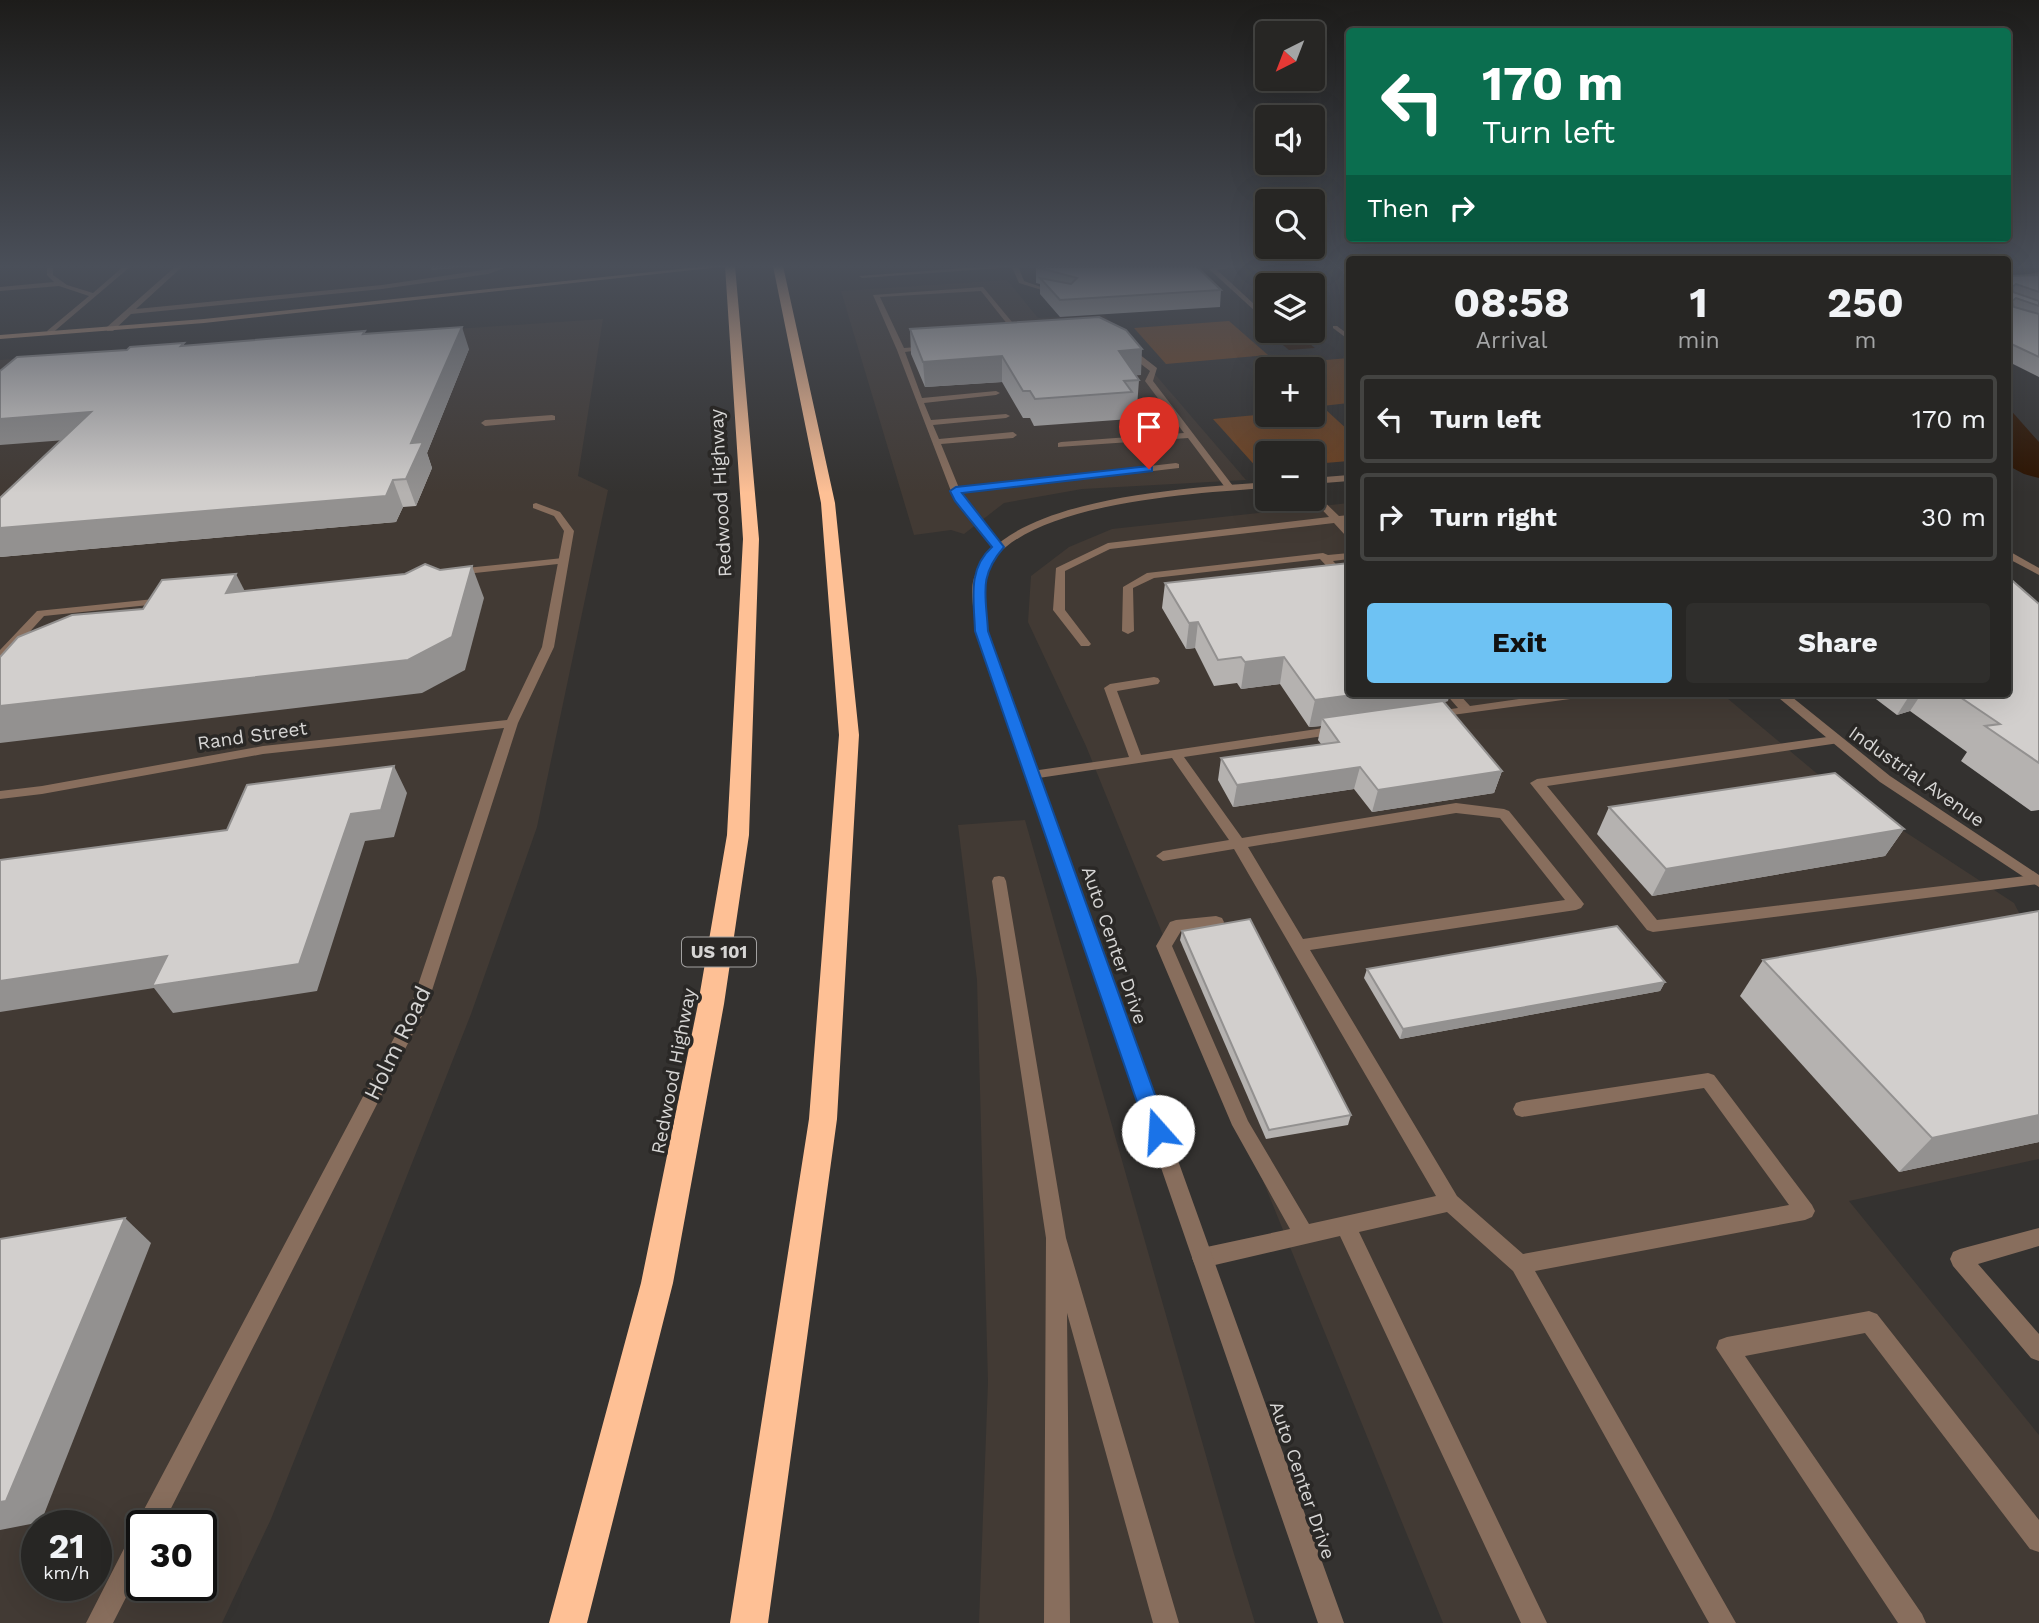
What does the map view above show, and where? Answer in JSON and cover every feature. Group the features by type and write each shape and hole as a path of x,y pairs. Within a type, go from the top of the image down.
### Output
{"highway":[{"name":"Redwood Highway","path":"568,1623 657,1283 711,1004 738,835 751,539 734,342"},
{"path":"749,1623 823,1119 849,735 828,503 794,342"}],"street":[{"path":"897,342 959,499 998,547"},
{"path":"1118,345 1154,370 1149,381 1230,488"},
{"path":"901,350 940,348"},
{"path":"919,401 996,393"},
{"path":"928,424 1006,416"},
{"path":"485,423 552,418"},
{"path":"936,442 1013,435"},
{"path":"1060,445 1190,435"},
{"path":"956,491 1176,466"},
{"path":"1325,480 1346,478"},
{"name":"Auto Center Drive","path":"1255,486 1189,492 1082,509 1044,520 1012,534 990,555 979,577 982,631 1331,1623"},
{"name":"Holm Road","path":"157,1510 419,1006 512,723 548,647 569,531 557,514 536,506"},
{"path":"1325,507 1346,530"},
{"path":"1085,644 1059,610 1060,570 1108,546 1346,517"},
{"path":"1128,631 1128,587 1151,575 1346,555"},
{"path":"2011,555 2039,572"},
{"path":"1326,558 1346,581"},
{"path":"440,574 563,561"},
{"path":"0,657 41,613 178,599"},
{"path":"1137,761 1110,688 1154,681"},
{"path":"1455,697 1467,710"},
{"path":"1425,716 1557,697"},
{"name":"Industrial Avenue","path":"1784,697 1833,740 1947,822 2037,881"},
{"name":"Rand Street","path":"0,794 42,790 264,750 512,723"},
{"path":"1032,775 1356,727"},
{"path":"1833,740 1537,783 1653,926 2037,881"},
{"path":"1177,755 1238,843 1450,1202 1520,1264 1723,1623"},
{"path":"1163,856 1456,808 1504,814 1576,904 1299,946"},
{"path":"999,881 1056,1238 1166,1623"},
{"path":"1216,922 1176,926 1164,946 1241,1125 1306,1236"},
{"path":"1520,1264 1805,1211 1707,1080 1522,1109"},
{"path":"1202,1258 1450,1202"},
{"path":"1346,1227 1534,1623"},
{"path":"2039,1237 1960,1259 2039,1350"},
{"path":"1056,1238 1058,1623"},
{"path":"1913,1623 1727,1348 1869,1322 2039,1540"},
{"path":"99,1623 126,1571"}],"shaded area":[{"path":"269,342 599,342 578,476 608,490 537,827 471,1014 271,1519 222,1623 0,1623 0,360"},
{"path":"856,342 1127,342 1246,480 1082,489 1004,503 964,534 951,530 914,535"},
{"path":"1146,342 1253,342 1268,355 1166,364"},
{"path":"1280,343 1309,343 1315,348 1289,350"},
{"path":"1346,358 1346,403 1325,406 1325,360"},
{"path":"1325,409 1346,428 1346,461 1325,463 1325,441 1255,441 1255,466 1213,419 1255,415 1255,427 1325,427"},
{"path":"2011,410 2039,442 2039,467 2011,443"},
{"path":"1346,503 1346,697 1726,697 1821,777 2014,903 2030,934 2039,941 2039,1159 1849,1201 2039,1435 2039,1623 1443,1623 1086,746 1028,622 1031,576 1069,547 1112,529 1276,511 1325,511 1325,506"},
{"path":"1025,820 1255,1623 979,1623 988,1382 977,980 958,825"}],"building":[{"path":"233,342 456,342 411,443 423,442 406,479 393,480 386,496 0,528 0,498 91,412 0,419 0,371 17,357 127,350 130,347 184,343 181,346"},
{"path":"915,342 1136,342 1142,349 1119,351 1139,380 1124,381 1132,392 1035,399 1030,391 1023,391 1002,356 923,362"},
{"path":"2011,342 2039,342 2039,357 2011,344"},
{"path":"1346,563 1346,696 1315,700 1284,657 1245,662 1241,657 1218,660 1198,622 1189,623 1165,583"},
{"path":"425,564 440,570 472,566 452,637 408,660 0,706 0,657 18,637 72,615 143,609 162,580 236,574 226,593 405,574"},
{"path":"2011,580 2039,604 2039,763 1985,726 2000,724 1960,697 2011,697"},
{"path":"1443,701 1502,771 1378,790 1360,767 1237,785 1221,758 1339,742 1322,718"},
{"path":"394,766 381,810 351,814 299,964 152,986 167,956 0,981 0,860 227,830 247,785"},
{"path":"1835,773 1904,829 1666,869 1609,807"},
{"path":"2039,911 2039,1115 1932,1138 1763,960"},
{"path":"1250,919 1351,1115 1269,1130 1182,931"},
{"path":"1617,926 1665,982 1403,1029 1367,969"},
{"path":"125,1218 6,1501 0,1502 0,1239"}],"waterway":[{"path":"2011,449 2039,465"}],"route":[{"path":"1149,469 956,491 959,499 998,547 990,555 979,577 982,631 1158,1131"}]}
